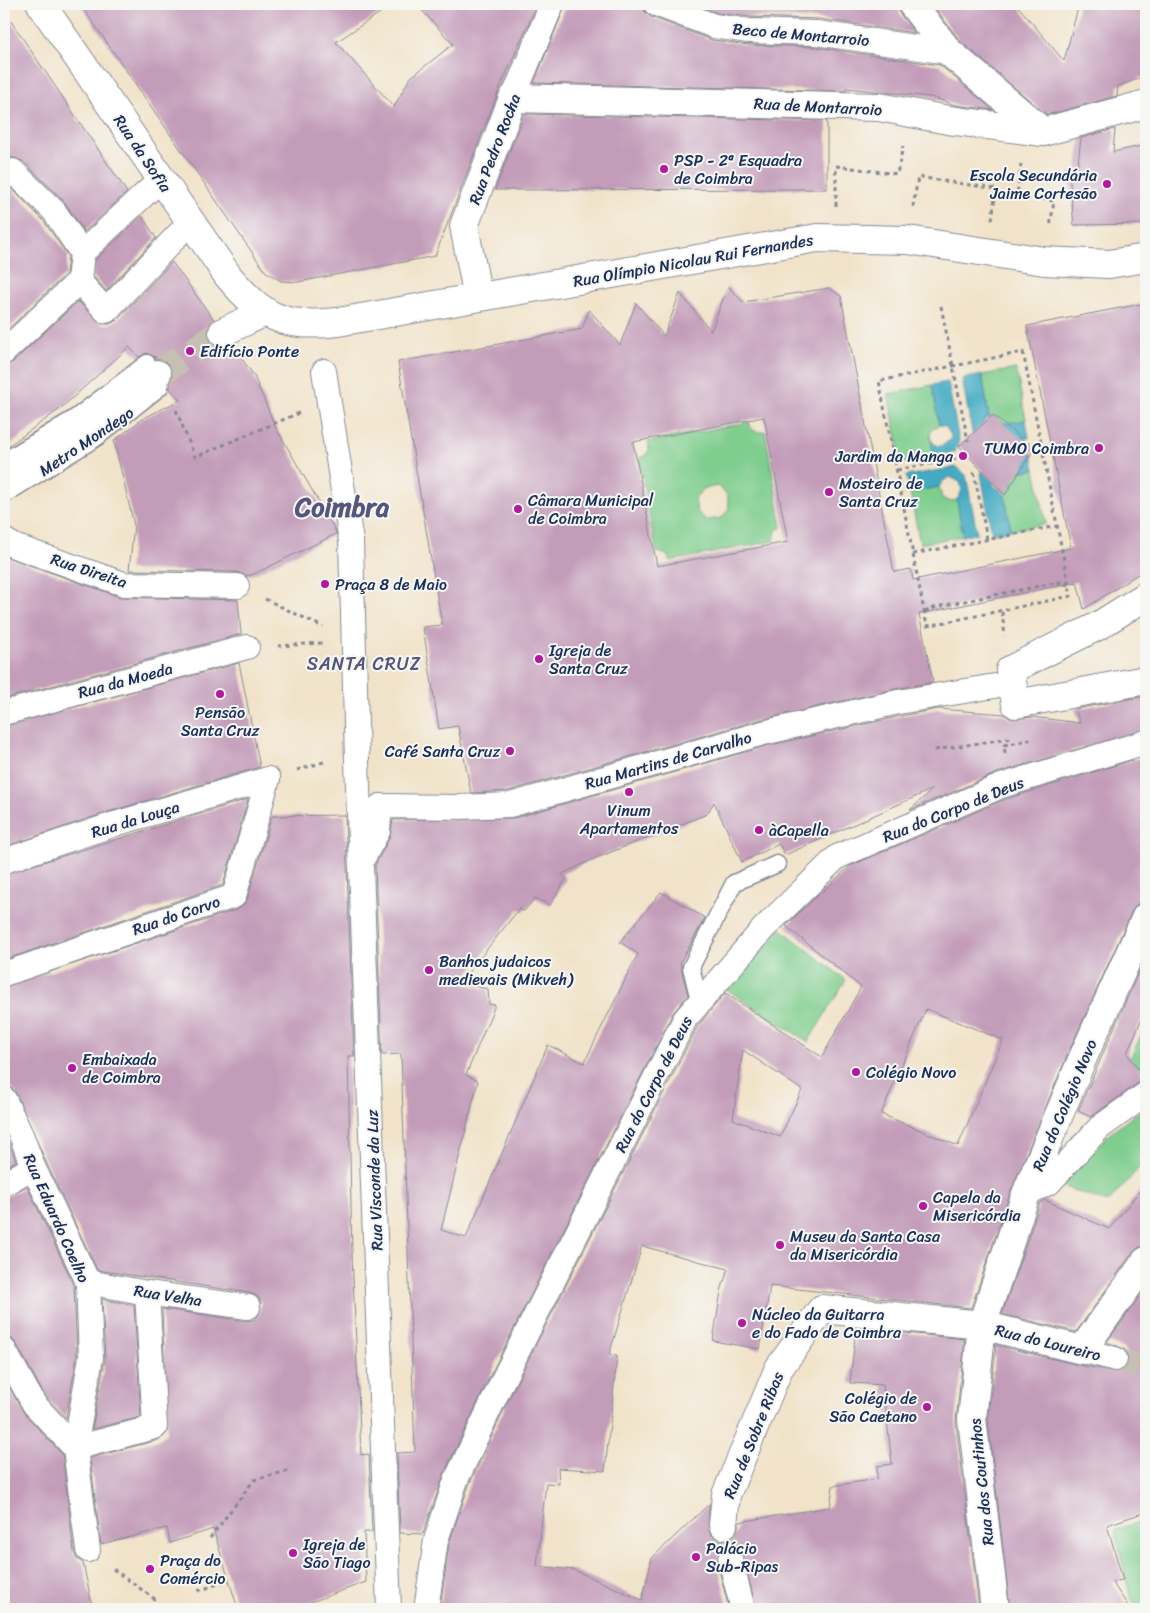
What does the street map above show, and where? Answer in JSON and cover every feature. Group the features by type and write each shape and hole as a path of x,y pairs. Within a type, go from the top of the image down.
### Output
{"street":[{"name":"Rua da Sofia","path":"41,4 228,276 257,306"},
{"name":"Rua Pedro Rocha","path":"478,298 464,226 552,4"},
{"name":"Beco de Montarroio","path":"656,4 714,26 749,31 816,32 949,52"},
{"path":"912,4 949,52 1043,132"},
{"name":"Rua de Montarroio","path":"514,98 878,107 948,120 1043,132 1146,104"},
{"path":"4,178 13,171 54,211 82,253 80,281 4,352"},
{"path":"82,253 161,179"},
{"path":"80,281 106,311 190,222"},
{"name":"Rua Olímpio Nicolau Rui Fernandes","path":"257,306 291,323 320,324 817,238 908,240 1044,261 1109,264 1146,258"},
{"path":"222,332 257,306"},
{"path":"324,371 351,541 357,756"},
{"path":"4,478 94,422 157,377"},
{"name":"Rua Direita","path":"4,540 124,584 237,586"},
{"path":"1146,596 1011,676 1016,704 1146,680"},
{"name":"Rua da Moeda","path":"4,713 247,647"},
{"name":"Rua Martins de Carvalho","path":"362,862 378,831 380,806 459,807 510,805 763,733 1011,676"},
{"name":"Rua do Corpo de Deus","path":"426,1609 436,1540 456,1480 503,1380 685,1018 699,1000 763,929 837,857 1001,786 1146,742"},
{"name":"Rua Visconde da Luz","path":"357,756 389,1604"},
{"name":"Rua da Louça","path":"4,861 115,824 268,779"},
{"name":"Rua do Corvo","path":"4,974 234,896 268,779"},
{"name":"Rua do Colégio Novo","path":"982,1325 1026,1194 1081,1062 1146,917"},
{"path":"1026,1194 1050,1182 1099,1128 1146,1094"},
{"name":"Rua Eduardo Coelho","path":"4,1099 22,1137 32,1167 88,1282 91,1357 75,1448 88,1550"},
{"path":"4,1184 32,1167"},
{"path":"1082,1350 1146,1261"},
{"name":"Rua Velha","path":"88,1282 147,1293 248,1307"},
{"path":"4,1350 34,1404 75,1448 155,1427 147,1293"},
{"name":"Rua de Sobre Ribas","path":"723,1525 726,1495 779,1368 822,1309 982,1325"},
{"name":"Rua do Loureiro","path":"982,1325 1115,1359"},
{"name":"Rua dos Coutinhos","path":"982,1325 972,1419 996,1609"},
{"path":"730,1559 743,1609"}],"lane":[{"path":"4,461 75,418 157,377"},
{"name":"Metro Mondego","path":"4,495 96,438 157,377"},
{"path":"699,1000 691,967 734,883 778,864"}],"path":[{"path":"836,237 836,166 897,174 902,146 911,147"},
{"path":"1022,164 1018,195 1054,201"},
{"path":"914,201 918,177 996,189 993,211"},
{"path":"941,306 968,441"},
{"path":"1023,352 1071,596 1002,612 927,626 880,381 953,366 1023,352"},
{"path":"157,377 173,403 195,458 329,401"},
{"path":"987,452 1041,442"},
{"path":"897,470 956,459"},
{"path":"974,472 987,539"},
{"path":"913,554 1057,526"},
{"path":"924,612 936,607 1059,582 1069,586"},
{"path":"237,586 355,642"},
{"path":"1002,612 1006,637"},
{"path":"247,647 355,642"},
{"path":"935,750 1028,736 1029,740 1004,746 1006,755"},
{"path":"268,779 357,756"},
{"path":"210,1538 254,1480 290,1470"},
{"path":"88,1550 156,1600 158,1609"},
{"path":"198,1591 229,1580"}],"green space":[{"path":"1016,369 1026,420 1004,424 999,418 989,417 982,375"},
{"path":"932,385 939,425 932,429 930,435 934,456 902,463 888,394"},
{"path":"749,422 751,429 758,432 765,431 782,527 776,530 774,541 670,561 667,555 656,551 639,458 646,456 649,449 648,442","holes":["718,486 727,495 729,508 722,518 706,520 697,512 695,498 703,489"]},
{"path":"1035,469 1046,524 1011,530 1004,490 1012,486 1014,478 1012,473"},
{"path":"939,487 942,498 949,501 957,500 963,536 920,544 910,492"},
{"path":"781,929 846,980 808,1042 723,987"},
{"path":"1146,1025 1146,1077 1138,1066 1135,1068 1128,1063"},
{"path":"1141,1110 1146,1118 1146,1160 1108,1203 1062,1186 1107,1136"},
{"path":"1146,1519 1146,1609 1137,1609 1130,1596 1115,1530"}],"water":[{"path":"982,375 989,417 984,421 982,427 1026,420 1029,438 986,446 973,437 962,379"},
{"path":"948,382 959,441 955,452 934,456 931,440 937,446 942,446 951,439 951,435 945,426 939,425 932,385"},
{"path":"1032,453 1035,469 993,477 993,484 997,489 1004,490 1011,530 992,534 981,474 989,461"},
{"path":"957,467 966,475 977,533 963,536 957,500 962,490 960,482 950,477 943,481 939,487 910,492 906,476"}],"building":[{"path":"80,4 393,4 336,42 394,107 410,78 453,44 416,4 537,4 498,92 435,256 298,282 281,281 265,271"},
{"path":"566,4 643,4 645,12 651,17 712,40 749,45 815,47 940,65 993,110 955,105 931,97 846,88 845,91 534,83"},
{"path":"694,4 897,4 900,14 915,33 818,19 750,17 717,13"},
{"path":"932,4 1016,4 1064,61 1079,4 1146,4 1146,76 1118,86 1117,96 1047,115 960,41"},
{"path":"4,11 127,192 84,232 64,201 23,161 11,157 4,161"},
{"name":"PSP - 2ª Esquadra de Coimbra","path":"524,114 827,121 827,189 495,190"},
{"name":"Escola Secundária Jaime Cortesão","path":"1115,129 1113,152 1146,145 1146,224 1074,225 1069,173 1077,171 1081,138"},
{"path":"12,189 43,220 68,256 66,274 4,333 4,191"},
{"path":"142,216 156,238 106,291 93,276 95,260"},
{"path":"172,262 214,320 208,330 209,339 215,345 221,347 232,345 254,376 275,426 336,534 254,574 246,576 237,572 129,570 134,525 114,441 142,419 180,400 170,389 172,372 170,365 163,360 146,353 139,357 129,347 60,409 4,449 4,365 13,362 78,301 102,324 116,321"},
{"path":"728,286 743,302 829,288 841,296 894,572 911,569 913,580 1071,548 1027,326 1146,303 1146,569 1084,609 1077,582 919,614 933,682 759,720 508,791 471,793 458,726 439,729 423,627 442,625 398,362 582,329 589,310 620,345 636,303 664,336 680,293 711,331","holes":["764,417 788,542 657,566 633,442"]},
{"path":"993,415 1034,449 1005,495 959,446"},
{"path":"4,556 120,597 238,600 241,634 4,699"},
{"path":"239,663 260,767 111,811 4,847 4,726"},
{"path":"1146,696 1146,729 997,773 910,810 933,789 785,855 779,844 742,862 714,802 707,814 596,858 562,874 566,879 550,905 535,898 524,911 519,909 460,983 488,989 489,1004 495,1005 466,1075 478,1081 441,1230 466,1238 548,1045 584,1063 638,954 620,942 661,892 705,918 680,963 688,995 673,1013 491,1374 444,1474 423,1534 400,1533 397,1453 415,1452 401,1054 382,1055 375,865 390,837 393,820 514,818 766,746 938,709 1004,714 1011,719 1032,717 1080,723 1075,709"},
{"path":"1146,756 1146,902 1137,904 1132,911 1067,1056 1012,1188 971,1308 770,1286 760,1349 713,1341 721,1291 728,1269 642,1246 609,1355 617,1356 605,1471 558,1468 559,1484 546,1483 537,1566 574,1570 642,1600 652,1558 709,1504 709,1532 721,1540 729,1539 736,1534 739,1522 830,1507 833,1486 877,1479 877,1466 892,1464 883,1385 850,1383 856,1328 965,1339 956,1421 979,1609 756,1609 743,1555 734,1546 727,1546 720,1550 717,1562 729,1609 440,1609 449,1543 469,1485 515,1386 697,1027 725,993 822,1057 861,987 786,926 850,866 1006,799","holes":["926,1009 1003,1040 958,1146 881,1114","743,1050 802,1090 780,1137 733,1119"]},
{"path":"248,799 223,885 4,960 4,874"},
{"path":"345,815 354,1056 348,1056 352,1255 361,1455 369,1454 372,1532 364,1532 366,1582 292,1609 238,1609 213,1529 170,1543 167,1528 101,1544 90,1458 158,1440 167,1433 162,1309 247,1321 254,1320 259,1315 261,1302 257,1296 250,1293 97,1270 16,1093 11,1087 4,1085 4,987 239,909 247,900 272,816"},
{"path":"1146,955 1146,1009 1127,1053 1146,1080 1138,1083 1091,1117 1078,1111"},
{"path":"4,1131 16,1161 4,1168"},
{"path":"1146,1183 1146,1246 1139,1247 1133,1252 1076,1332 1002,1314 1040,1203 1045,1200 1109,1229"},
{"path":"27,1186 74,1285 77,1356 66,1418 45,1396 16,1343 11,1338 4,1336 4,1198"},
{"path":"1146,1287 1146,1512 1107,1525 1123,1580 1112,1582 1130,1609 1010,1609 988,1419 996,1345 1078,1365 1119,1372 1128,1363 1128,1355 1124,1349 1107,1342"},
{"path":"102,1299 134,1305 141,1417 92,1429 105,1359"},
{"path":"4,1378 24,1413 62,1454 74,1552 77,1559 83,1563 93,1609 4,1609"}],"tunnel":[{"path":"157,374 223,332"},
{"path":"1115,1359 1146,1369"},
{"path":"723,1525 730,1559"}],"place":[{"name":"PSP - 2ª Esquadra de Coimbra","path":"664,169"},
{"name":"Escola Secundária Jaime Cortesão","path":"1107,184"},
{"name":"Edifício Ponte","path":"190,351"},
{"name":"TUMO Coimbra","path":"1099,448"},
{"name":"Jardim da Manga","path":"963,456"},
{"name":"Mosteiro de Santa Cruz","path":"829,492"},
{"name":"Câmara Municipal de Coimbra","path":"518,509"},
{"name":"Praça 8 de Maio","path":"325,584"},
{"name":"Igreja de Santa Cruz","path":"539,659"},
{"name":"Pensão Santa Cruz","path":"220,694"},
{"name":"Café Santa Cruz","path":"510,751"},
{"name":"Vinum Apartamentos","path":"629,792"},
{"name":"àCapella","path":"759,830"},
{"name":"Banhos judaicos medievais (Mikveh)","path":"429,970"},
{"name":"Embaixada de Coimbra","path":"72,1068"},
{"name":"Colégio Novo","path":"856,1072"},
{"name":"Capela da Misericórdia","path":"923,1206"},
{"name":"Museu da Santa Casa da Misericórdia","path":"780,1245"},
{"name":"Núcleo da Guitarra e do Fado de Coimbra","path":"742,1323"},
{"name":"Colégio de São Caetano","path":"927,1407"},
{"name":"Igreja de São Tiago","path":"293,1553"},
{"name":"Palácio Sub-Ripas","path":"696,1557"},
{"name":"Praça do Comércio","path":"150,1569"}],"district":[{"name":"Coimbra","path":"342,507"},
{"name":"SANTA CRUZ","path":"364,664"}]}
